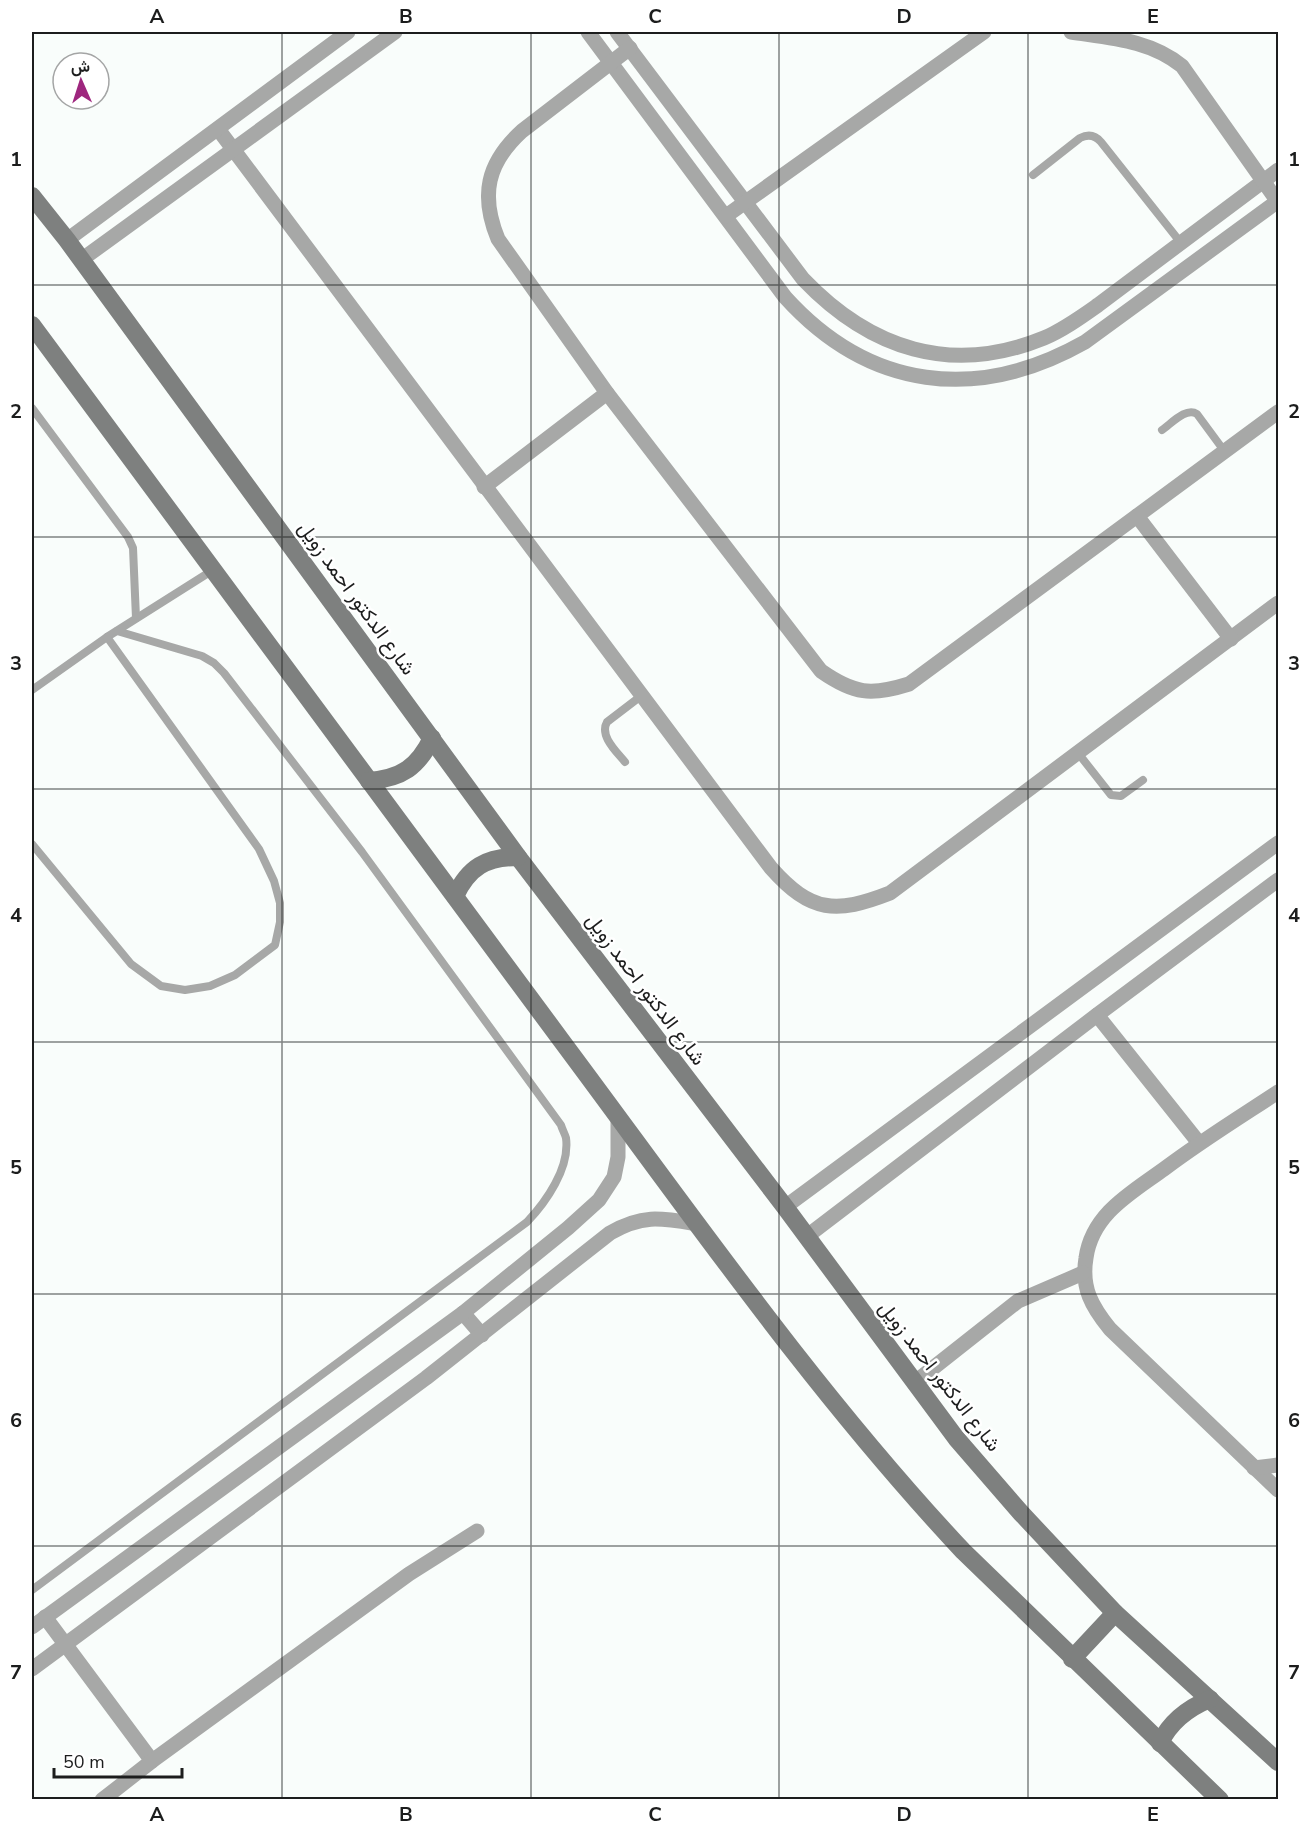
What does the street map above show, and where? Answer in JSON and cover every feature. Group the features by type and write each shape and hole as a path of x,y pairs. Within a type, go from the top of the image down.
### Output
{"street":[{"path":"67,240 348,32"},
{"path":"81,260 395,32"},
{"path":"588,32 785,297 804,319 826,337 876,364 903,373 959,381 1012,373 1038,366 1062,355 1093,336 1278,201 1182,66 1172,57 1147,45 1108,34 1071,32"},
{"path":"617,32 803,279 840,314 861,327 883,339 932,353 957,356 987,354 1017,348 1046,338 1098,305 1278,170"},
{"path":"726,216 984,32"},
{"path":"630,48 507,145 496,162 490,181 488,201 490,221 498,239 607,393 820,671 840,685 863,692 886,691 909,684 1278,412"},
{"path":"218,129 771,868 789,888 813,902 840,907 865,902 890,892 1278,603"},
{"name":"شارع الدكتور احمد زويل","path":"32,196 67,240 518,857 956,1438 1115,1613 1278,1762"},
{"path":"32,325 698,1224 834,1402 925,1511 963,1551 1220,1800"},
{"path":"484,487 607,393"},
{"path":"1137,516 1232,639"},
{"path":"369,781 386,780 415,765 425,753 432,738"},
{"path":"784,1207 1278,843"},
{"path":"455,896 462,882 486,861 502,857 518,857"},
{"path":"806,1237 1278,880"},
{"path":"1097,1015 1199,1143"},
{"path":"1278,1092 1199,1143 1114,1205 1099,1222 1088,1243 1083,1273 1086,1289 1095,1311 1110,1329 1278,1490"},
{"path":"32,1627 464,1313 568,1228 599,1200 614,1177 618,1157 618,1116"},
{"path":"32,1669 482,1335 610,1233 627,1223 646,1219 698,1224"},
{"path":"914,1383 1018,1301 1083,1273"},
{"path":"464,1313 482,1335"},
{"path":"1254,1467 1278,1465"},
{"path":"102,1800 416,1569 477,1530"},
{"path":"1072,1659 1115,1613"},
{"path":"45,1617 152,1761"},
{"path":"1160,1743 1171,1726 1183,1714 1210,1699"}],"lane":[{"path":"1033,175 1080,138 1094,136 1181,243"},
{"path":"32,408 130,542 134,560 136,618"},
{"path":"1162,430 1187,412 1192,411 1197,414 1225,452"},
{"path":"32,690 107,637 213,570"},
{"path":"32,1590 527,1222 541,1208 552,1191 564,1158 566,1138 561,1125 362,852 224,672 202,656 117,631"},
{"path":"32,844 132,964 161,986 185,990 210,986 235,975 275,945 280,922 280,903 274,881 259,849 107,637"},
{"path":"625,762 606,736 604,728 607,722 641,696"},
{"path":"1078,753 1111,795 1121,796 1143,780"}]}
